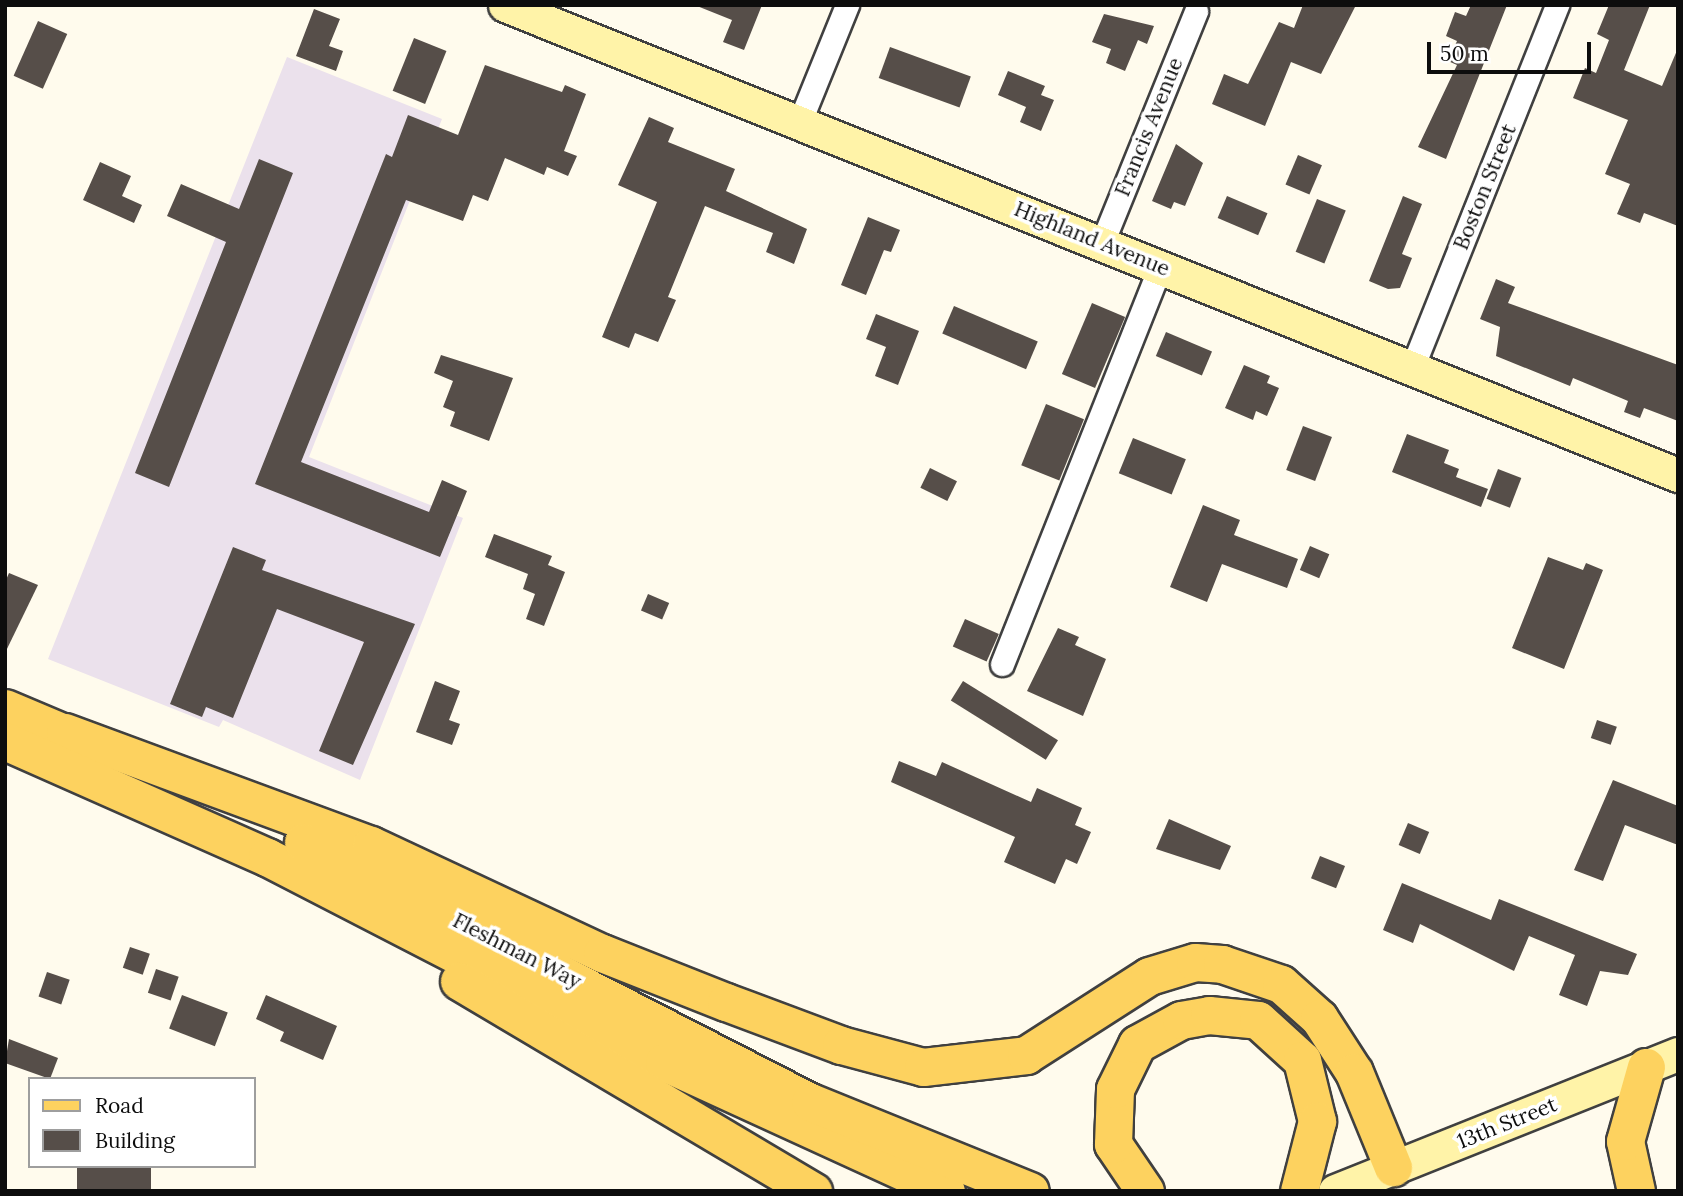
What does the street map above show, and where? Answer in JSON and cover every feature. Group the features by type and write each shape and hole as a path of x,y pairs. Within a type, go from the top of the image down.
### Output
{"main road":[{"name":"Highland Avenue","path":"505,5 1678,475"},
{"name":"Fleshman Way","path":"5,708 65,732 344,862 810,1102 1030,1191"},
{"path":"65,732 371,845 602,953 726,1002 841,1045 923,1067 1026,1055 1149,975 1195,962 1232,967 1280,984 1319,1018 1354,1072 1393,1167"},
{"name":"Fleshman Way","path":"5,741 267,857 664,1062 946,1191"},
{"path":"267,857 544,1036 813,1191"},
{"path":"1145,1191 1113,1144 1115,1089 1137,1044 1181,1020 1209,1015 1258,1020 1302,1060 1317,1121 1299,1191"},
{"path":"1636,1191 1625,1141 1662,1061"},
{"name":"13th Street","path":"1335,1191 1662,1061"}],"street":[{"path":"800,121 846,5"},
{"name":"Boston Street","path":"1412,368 1558,5"},
{"name":"Francis Avenue","path":"1102,243 1196,11"},
{"path":"1002,664 1160,266"}],"shaded area":[{"path":"287,57 442,119 309,457 463,518 360,780 223,720 219,727 48,659"}],"building":[{"path":"762,5 744,50 723,42 732,20 697,6"},
{"path":"1303,5 1356,5 1321,74 1291,62 1265,126 1212,104 1224,74 1248,84 1279,22 1294,28"},
{"path":"1471,5 1507,5 1446,159 1418,147 1457,65 1448,61 1457,41 1446,36 1455,12 1466,16"},
{"path":"1609,5 1650,5 1624,70 1662,86 1678,48 1678,226 1644,213 1640,223 1617,214 1630,184 1605,174 1628,120 1573,98 1585,68 1596,73 1609,40 1597,34"},
{"path":"314,9 340,19 329,46 343,51 336,71 296,56"},
{"path":"1104,14 1154,26 1147,44 1138,40 1125,71 1106,63 1111,49 1092,42"},
{"path":"38,21 67,34 43,89 14,76"},
{"path":"414,38 446,51 425,104 393,91"},
{"path":"890,47 971,76 960,107 879,78"},
{"path":"485,65 562,92 565,85 586,94 564,151 577,156 568,176 547,167 544,175 505,158 488,201 473,195 463,221 406,200 301,462 429,512 442,480 467,491 440,557 255,484 386,154 392,157 408,115 458,135"},
{"path":"1008,71 1045,86 1041,95 1054,100 1041,131 1020,122 1026,107 998,95"},
{"path":"649,117 674,128 668,142 735,169 726,191 807,229 794,264 766,252 773,233 705,206 668,297 676,300 658,342 635,333 629,348 602,337 657,202 618,185"},
{"path":"1176,144 1203,163 1185,206 1174,202 1171,209 1152,201"},
{"path":"1298,155 1322,165 1309,195 1285,184"},
{"path":"259,159 293,173 169,487 135,473 226,242 167,216 181,184 239,209"},
{"path":"100,162 131,176 122,196 142,205 134,223 83,200"},
{"path":"1227,196 1268,213 1258,235 1218,218"},
{"path":"1403,196 1422,204 1402,254 1412,258 1400,288 1388,289 1369,281"},
{"path":"1317,199 1346,211 1324,263 1296,252"},
{"path":"868,217 900,230 891,252 884,250 866,295 841,285"},
{"path":"1496,279 1515,287 1508,303 1678,365 1678,421 1644,408 1640,418 1624,412 1628,401 1573,378 1570,386 1496,356 1500,327 1480,319"},
{"path":"1092,303 1125,317 1095,388 1062,374"},
{"path":"954,306 1038,342 1026,369 942,334"},
{"path":"876,314 919,331 898,385 875,376 886,347 866,339"},
{"path":"1166,332 1212,352 1202,375 1156,356"},
{"path":"441,355 513,378 489,441 450,426 455,412 443,407 453,381 434,373"},
{"path":"1244,365 1270,376 1267,383 1279,388 1267,416 1256,411 1253,420 1225,408"},
{"path":"1046,404 1084,419 1059,481 1021,465"},
{"path":"1303,426 1332,437 1315,481 1286,470"},
{"path":"1407,434 1449,450 1444,463 1459,469 1456,477 1488,489 1481,507 1392,472"},
{"path":"1133,438 1186,459 1172,495 1119,473"},
{"path":"930,468 957,481 947,501 920,488"},
{"path":"1498,469 1521,478 1510,508 1487,499"},
{"path":"1203,505 1240,520 1234,535 1298,559 1287,588 1222,564 1207,602 1170,587"},
{"path":"494,534 552,556 548,565 565,572 544,626 526,619 535,594 523,589 528,574 485,557"},
{"path":"1310,546 1329,554 1319,578 1300,570"},
{"path":"233,547 266,560 262,570 415,624 353,765 319,751 364,642 277,609 233,718 206,707 202,717 170,704"},
{"path":"1548,557 1583,570 1586,563 1603,570 1564,669 1512,648"},
{"path":"9,573 38,585 5,653 5,582"},
{"path":"648,594 669,603 662,620 641,611"},
{"path":"965,619 999,634 987,661 953,646"},
{"path":"1058,628 1079,637 1075,645 1106,659 1083,716 1027,691"},
{"path":"435,681 460,691 449,720 460,724 452,745 416,732"},
{"path":"963,681 1058,740 1046,760 951,701"},
{"path":"1597,720 1617,727 1611,745 1591,738"},
{"path":"899,761 936,776 942,762 1031,802 1037,788 1082,808 1075,825 1091,832 1077,864 1066,859 1055,884 1004,862 1015,837 891,782"},
{"path":"1613,780 1678,806 1678,845 1625,825 1603,881 1574,870"},
{"path":"1169,819 1231,846 1220,870 1156,849"},
{"path":"1408,823 1429,832 1420,854 1399,845"},
{"path":"1320,856 1345,866 1336,888 1311,878"},
{"path":"1402,883 1491,920 1499,899 1637,954 1628,975 1600,971 1587,1006 1559,995 1575,955 1529,936 1514,971 1420,924 1413,943 1383,930"},
{"path":"130,947 150,954 143,975 123,968"},
{"path":"156,969 179,977 171,1000 148,993"},
{"path":"47,972 70,980 61,1004 39,997"},
{"path":"182,995 228,1013 215,1046 169,1029"},
{"path":"266,995 337,1026 323,1060 280,1041 284,1032 256,1019"},
{"path":"9,1039 58,1058 51,1077 5,1063"},
{"path":"77,1168 151,1168 151,1191 77,1191"}]}
